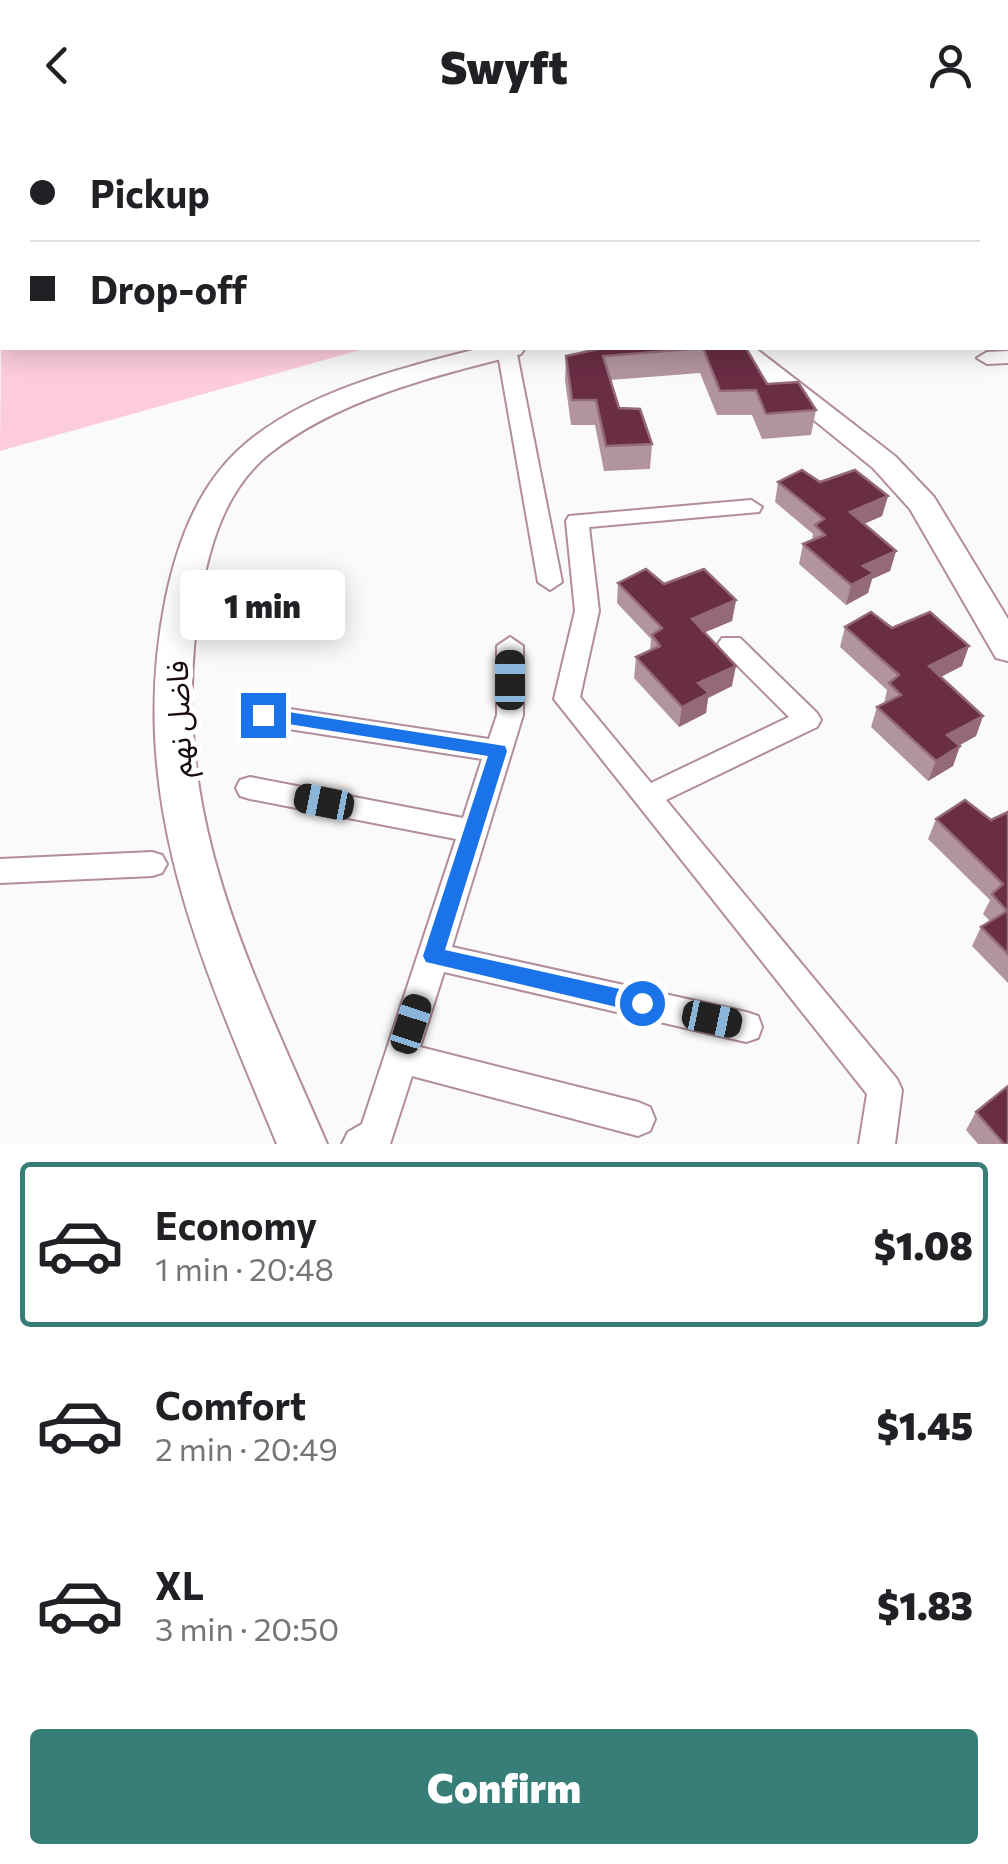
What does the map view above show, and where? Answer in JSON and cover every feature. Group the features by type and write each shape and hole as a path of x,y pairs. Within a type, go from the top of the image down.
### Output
{"street":[{"name":"فاضل نهم","path":"302,1144 217,944 186,844 172,728 176,616 200,527 233,473 280,433 338,403 503,350"},
{"path":"509,350 550,582"},
{"path":"742,350 884,462 923,504 1008,649"},
{"path":"987,358 1008,357"},
{"path":"750,507 578,521 587,611 567,699 886,1090 877,1144"},
{"path":"647,797 808,720 731,644"},
{"path":"360,1144 376,1134 510,715 510,646"},
{"path":"263,715 498,751"},
{"path":"250,788 473,830"},
{"path":"0,871 152,864"},
{"path":"433,956 746,1027"},
{"path":"400,1058 638,1120"}],"shaded area":[{"path":"1,350 360,350 0,451"}],"building":[{"path":"594,350 678,350 603,356 619,408 640,409 652,444 606,446 596,400 572,400 566,356"},
{"path":"704,350 747,350 767,384 798,382 816,410 766,414 756,390 720,391"},
{"path":"802,470 820,482 855,470 888,496 850,512 896,551 863,566 874,573 851,585 803,544 825,535 815,525 824,519 778,482"},
{"path":"646,569 664,584 704,569 736,600 692,619 736,666 698,683 709,693 682,707 636,657 660,646 652,635 662,628 618,583"},
{"path":"871,612 892,628 930,612 969,646 929,666 983,716 947,735 960,746 936,761 877,707 901,695 889,683 899,675 845,627"},
{"path":"965,800 991,820 1008,812 1008,954 981,927 1007,911 992,894 1003,884 936,819"},
{"path":"1008,1086 1008,1144 1004,1144 976,1112"}],"route":[{"path":"263,715 498,751 433,956 642,1003"}]}
